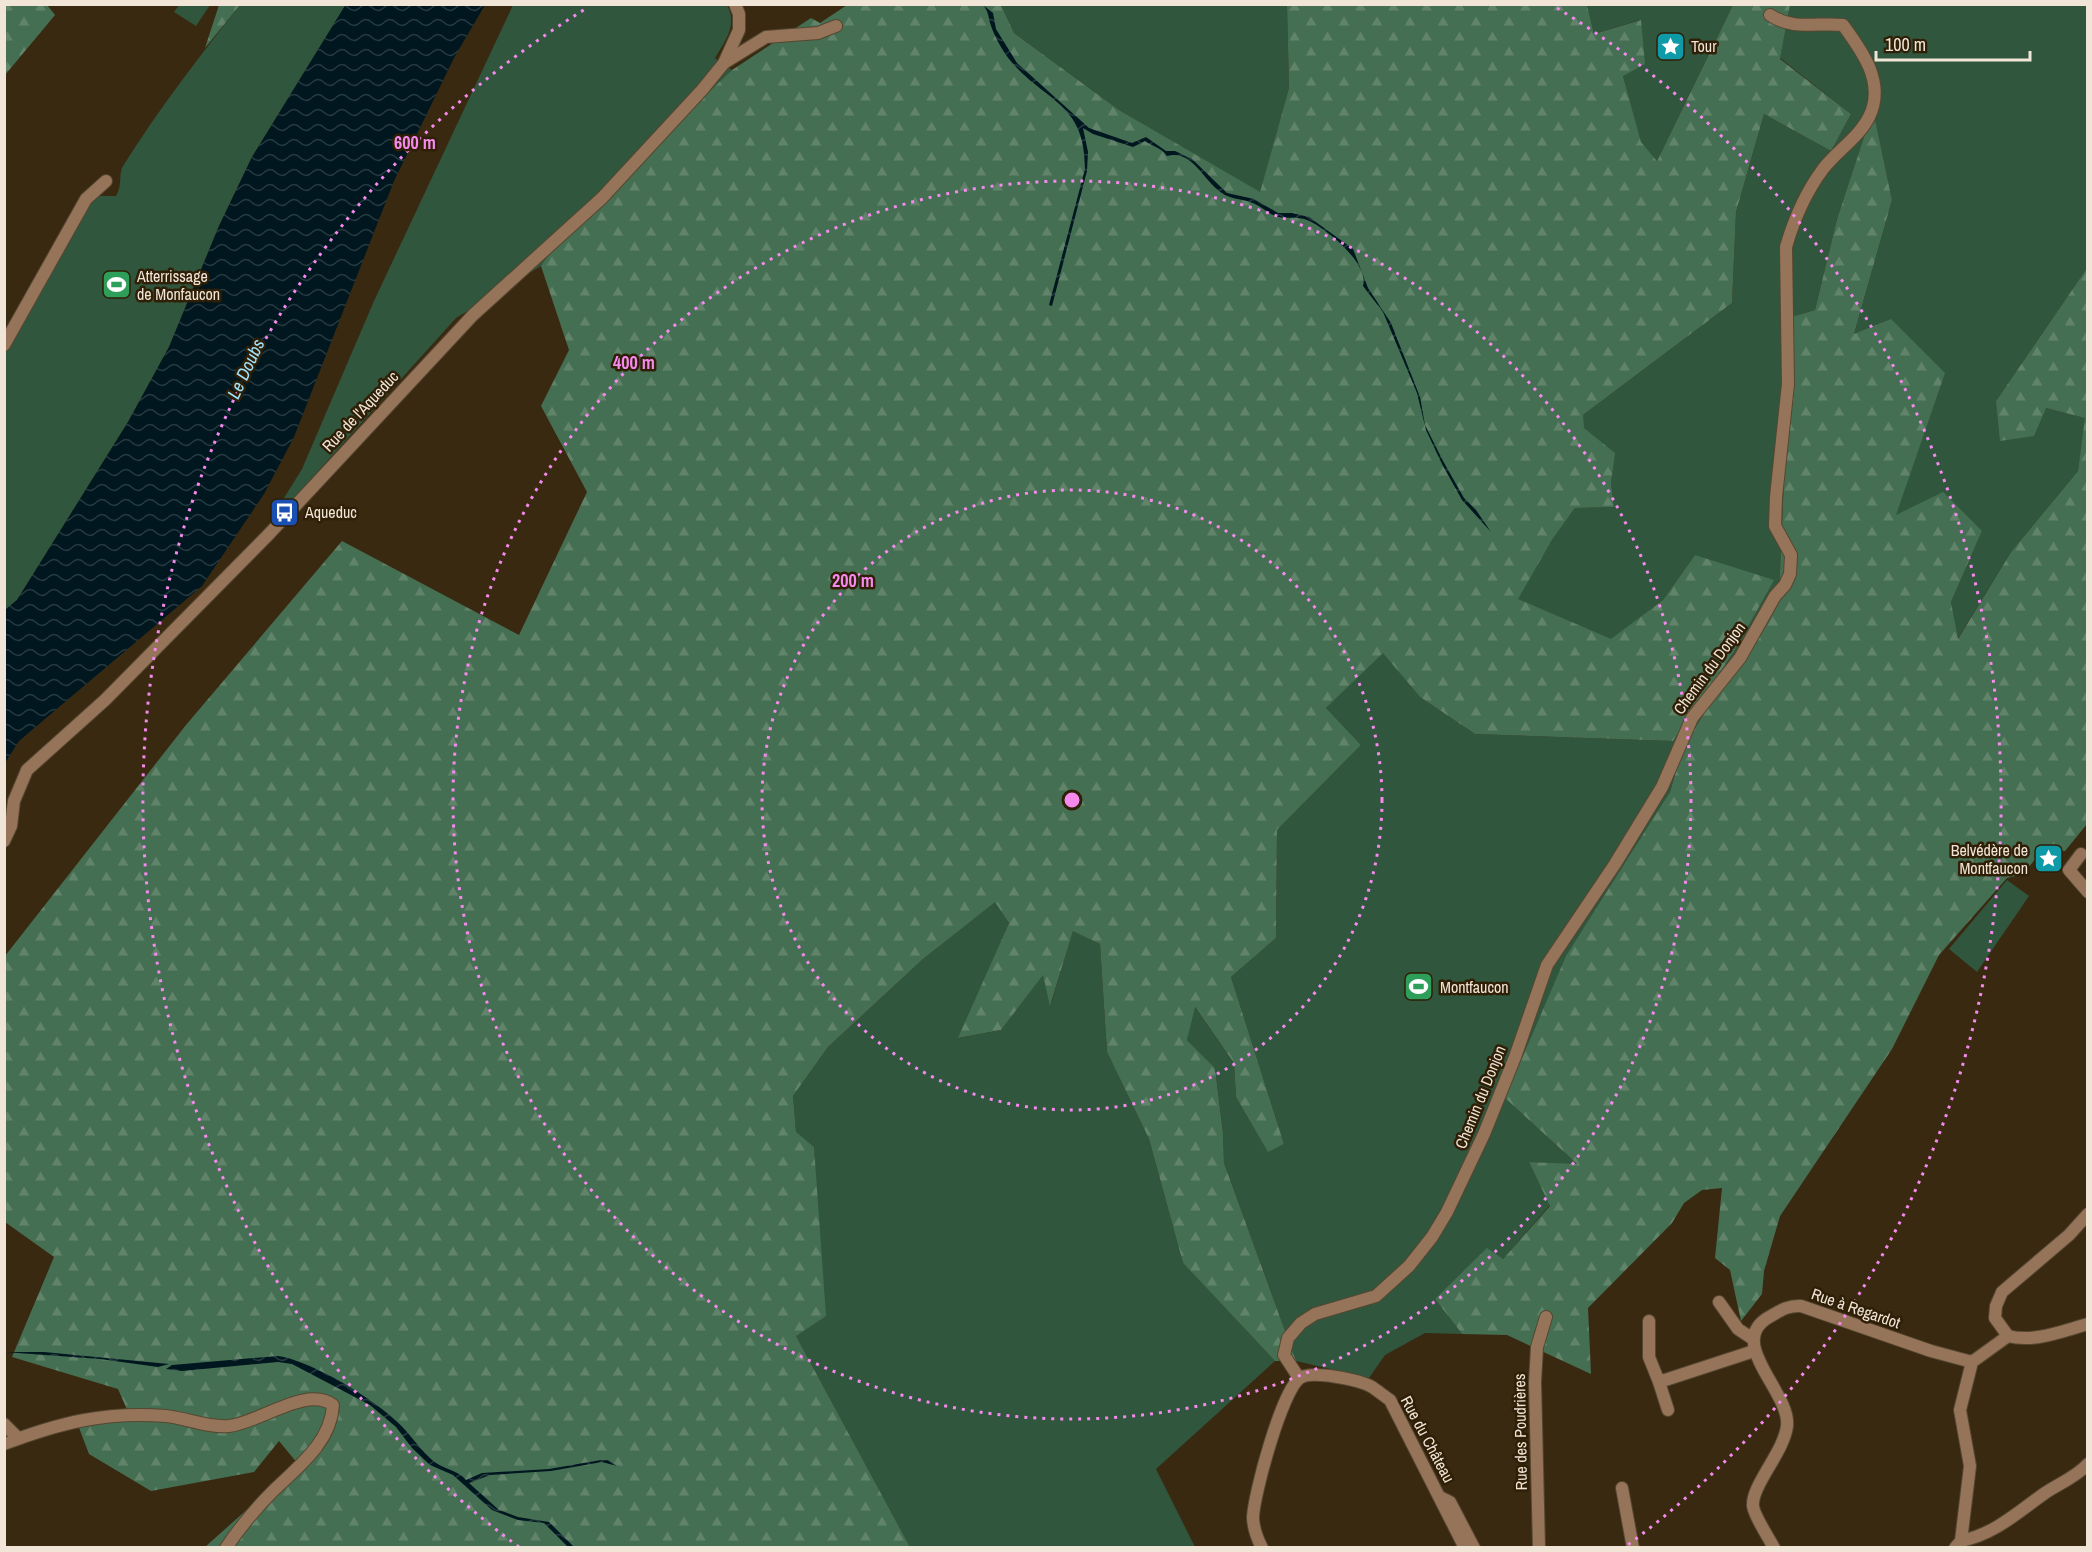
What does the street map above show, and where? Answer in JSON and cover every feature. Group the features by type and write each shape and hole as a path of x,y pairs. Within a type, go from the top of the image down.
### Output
{"street":[{"name":"Rue de l'Aqueduc","path":"4,841 11,826 14,801 27,770 105,700 270,533 473,315 602,198 702,90 724,63 739,30 739,14 735,4"},
{"name":"Chemin du Donjon","path":"1299,1378 1284,1355 1288,1338 1301,1323 1315,1314 1376,1296 1409,1266 1442,1220 1484,1134 1547,965 1615,864 1662,787 1692,718 1740,658 1790,574 1791,555 1775,526 1788,384 1786,247 1796,217 1824,167 1869,117 1875,90 1868,63 1843,25 1826,23 1789,26 1770,15"},
{"path":"724,63 766,37 818,33 836,26"},
{"path":"4,345 86,199 105,181"},
{"path":"2081,854 2069,870 2088,892"},
{"path":"2088,1214 2069,1234 2002,1292 1996,1306 1995,1318 2008,1336 2019,1339 2050,1335 2088,1324"},
{"path":"1719,1302 1738,1329 1754,1345 1788,1423 1782,1446 1756,1493 1753,1506 1774,1548"},
{"name":"Rue à Regardot","path":"1754,1345 1762,1320 1791,1305 1972,1362"},
{"name":"Rue des Poudrières","path":"1539,1548 1535,1382 1537,1347 1546,1317"},
{"path":"1649,1321 1649,1357 1668,1410"},
{"path":"2008,1336 1972,1362 1960,1410 1970,1466 1958,1544 1979,1537 2009,1520 2046,1492 2080,1473 2088,1464"},
{"path":"1659,1382 1754,1345"},
{"name":"Rue du Château","path":"1299,1378 1329,1376 1350,1381 1370,1386 1390,1400 1465,1548"},
{"path":"1262,1548 1254,1528 1253,1516 1259,1482 1276,1424 1299,1378"},
{"path":"4,1444 64,1422 116,1417 165,1416 228,1426 248,1422 306,1400 326,1399 333,1404 333,1413 312,1454 274,1490 226,1548"},
{"path":"4,1424 18,1438"},
{"path":"1622,1488 1633,1548"},
{"path":"1440,1497 1450,1502 1474,1548"}],"green space":[{"path":"5,4 47,5 55,15 5,75"},
{"path":"179,5 210,5 196,26 174,12"},
{"path":"219,5 240,5 205,48"},
{"name":"Atterrissage de Monfaucon","path":"240,5 346,5 252,157 219,226 169,347 128,422 17,600 5,610 5,344 95,196 116,196 122,169 136,145 179,84"},
{"path":"513,5 727,5 731,26 715,58 732,70 541,266 456,318 283,510 279,506 302,469 374,301"},
{"path":"847,5 1001,5 1014,33 1119,110 1260,192 1289,88 1287,5 1587,5 1594,34 1641,20 1645,64 1623,76 1641,142 1657,161 1733,5 1790,5 1780,59 1851,114 1831,151 1764,114 1736,212 1732,303 1583,415 1584,428 1615,453 1611,483 1614,507 1575,508 1552,540 1518,599 1611,639 1663,600 1695,555 1774,580 1733,653 1673,741 1475,734 1420,697 1383,653 1326,708 1361,745 1277,830 1276,938 1231,977 1284,1144 1268,1152 1236,1097 1234,1063 1195,1007 1187,1040 1215,1068 1223,1133 1224,1163 1296,1361 1275,1361 1183,1263 1149,1139 1107,1052 1100,944 1073,931 1050,1006 1043,975 1001,1030 958,1038 1009,923 995,902 923,959 828,1047 793,1096 796,1132 814,1147 826,1316 796,1336 910,1547 205,1547 298,1464 279,1441 254,1472 151,1491 89,1454 78,1425 129,1414 118,1389 12,1357 54,1257 5,1222 5,956 186,725 342,541 519,635 587,492 541,406 569,350 541,266 570,225 732,70 811,18 820,23"},
{"path":"1001,5 1287,5 1289,88 1260,193 1119,110 1014,33"},
{"path":"1587,5 1733,5 1657,161 1641,143 1623,76 1640,20 1594,34"},
{"path":"1790,5 2087,5 2087,268 1996,401 2046,408 2086,418 2078,471 2011,552 1957,640 1951,602 1982,531 1896,516 1854,334 1892,200 1873,111 1837,219 1815,310 1791,317 1779,595 1683,747 1670,792 1505,1098 1578,1165 1529,1162 1550,1205 1503,1259 1435,1299 1462,1334 1425,1333 1385,1355 1369,1378 1296,1361 1224,1163 1223,1132 1215,1068 1187,1040 1194,1006 1234,1063 1236,1097 1268,1151 1284,1144 1231,977 1276,938 1277,830 1361,745 1326,708 1383,652 1420,697 1475,734 1673,741 1733,653 1695,555 1663,600 1611,640 1517,599 1552,540 1575,508 1614,507 1611,483 1614,453 1583,428 1583,415 1732,303 1736,212 1764,114 1831,151 1851,114 1780,58"},
{"path":"1873,110 1892,200 1854,334 1891,319 1945,373 1896,515 1943,492 1982,531 1951,602 1958,639 2011,552 2078,471 2085,418 2046,408 2034,436 2000,441 1996,401 2087,268 2087,824 2065,851 2042,851 2023,874 2007,878 1939,955 1892,1049 1780,1216 1764,1271 1762,1294 1741,1321 1730,1270 1715,1258 1722,1188 1702,1190 1684,1203 1672,1223 1588,1308 1591,1374 1507,1335 1462,1334 1435,1299 1487,1248 1503,1259 1550,1206 1529,1162 1577,1164 1505,1098 1566,956 1670,792 1683,747 1779,595 1791,317 1815,310 1837,219"},
{"path":"2007,880 2029,896 1977,972 1949,949"},
{"path":"995,901 1009,923 959,1038 1001,1030 1043,974 1051,1004 1073,930 1100,944 1107,1052 1149,1139 1183,1263 1275,1361 1156,1469 1195,1547 910,1547 796,1336 817,1210 814,1147 796,1133 793,1096 828,1047 923,959"}],"water":[{"name":"Le Doubs","path":"346,4 485,5 455,56 394,181 294,437 264,494 202,586 19,741 5,763 5,610 17,600 128,422 169,347 219,226 252,157"},
{"path":"983,5 993,13 996,29 1017,63 1089,128 1132,143 1146,137 1166,151 1175,151 1192,159 1227,193 1254,199 1278,213 1309,217 1353,249 1360,267 1344,247 1315,224 1303,219 1275,216 1251,202 1225,195 1192,162 1176,155 1167,156 1160,149 1145,141 1133,147 1093,134 1083,128 1088,152 1087,171 1052,306 1049,305 1085,169 1083,147 1078,129 1070,116 1061,105 1023,74 1006,55"},
{"path":"1360,268 1368,288 1391,323 1420,397 1425,425 1464,498 1476,510 1491,532 1462,500 1442,464 1426,430 1417,393 1383,312 1363,286"},
{"path":"4,1352 44,1352 169,1364 158,1367 100,1359"},
{"path":"278,1356 310,1366 347,1385 396,1421 435,1462 458,1473 466,1480 482,1473 549,1469 601,1460 608,1460 617,1466 602,1462 551,1471 490,1475 469,1483 499,1510 518,1517 549,1522 574,1547 568,1547 544,1523 518,1520 492,1510 453,1475 430,1465 412,1448 396,1427 370,1405 292,1364 278,1362 182,1371 166,1369 172,1365"}],"place":[{"name":"Tour","path":"1670,46"},
{"name":"Atterrissage de Monfaucon","path":"116,285"},
{"name":"Aqueduc","path":"284,512"},
{"name":"Belvédère de Montfaucon","path":"2049,859"},
{"name":"Montfaucon","path":"1419,987"}]}
